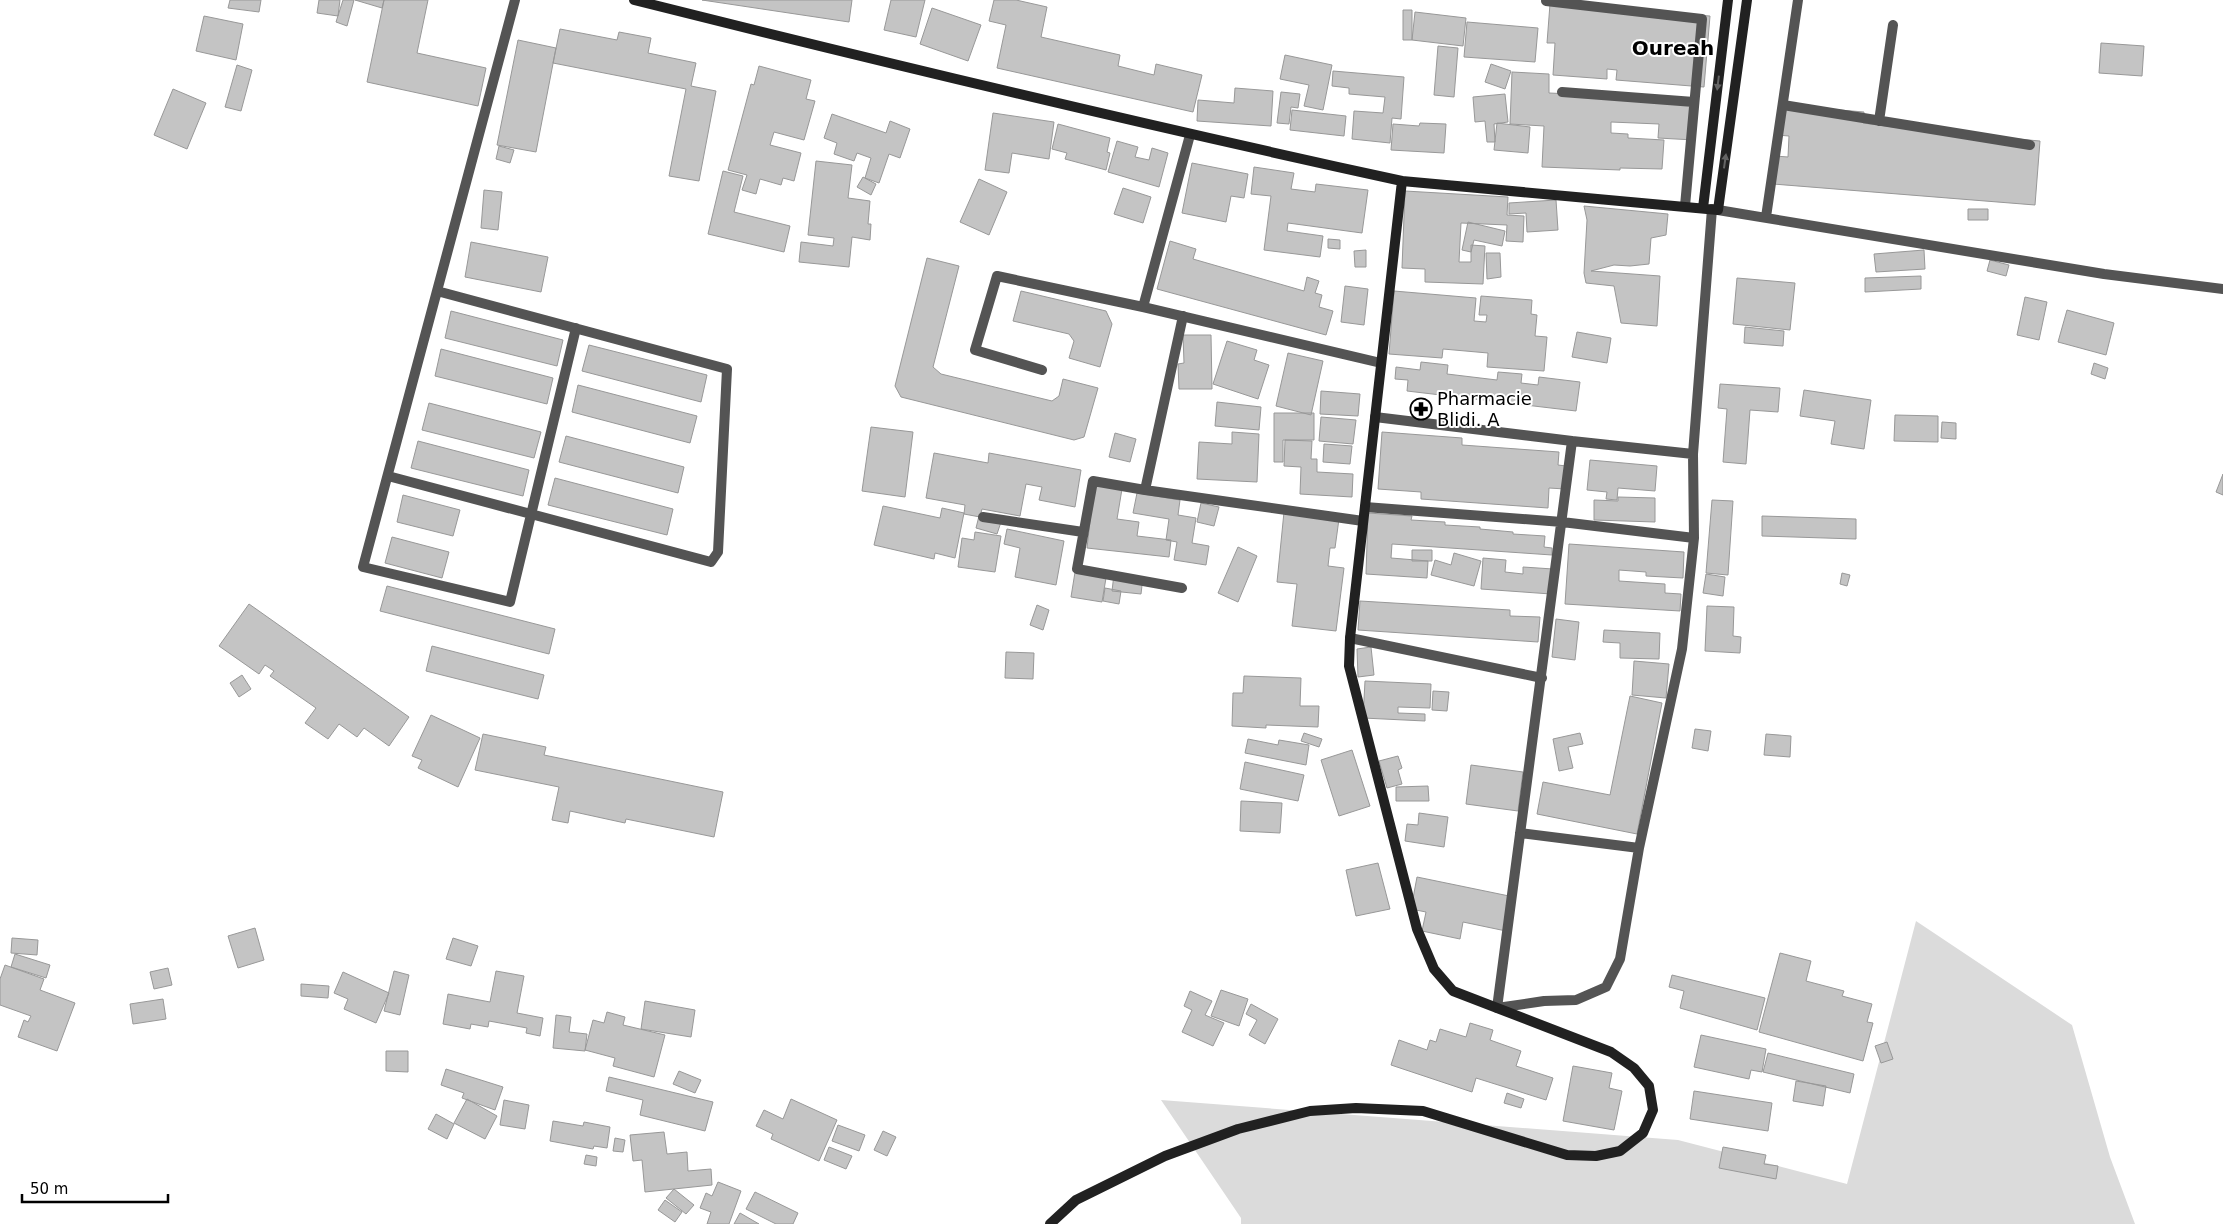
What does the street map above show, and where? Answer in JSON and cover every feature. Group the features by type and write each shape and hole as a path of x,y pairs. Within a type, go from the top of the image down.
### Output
{"main road":[{"path":"634,0 1190,135 1402,181 1711,209"},
{"path":"1711,209 1728,0"},
{"path":"1711,209 1747,0"},
{"path":"1050,1224 1076,1200 1165,1156 1238,1128 1310,1111 1365,1108 1423,1111 1567,1155 1596,1156 1620,1151 1643,1133 1653,1110 1649,1086 1634,1068 1611,1052 1453,991 1434,969 1417,929 1349,666 1350,638 1402,181"}],"street":[{"path":"515,0 364,567 510,602 576,328"},
{"path":"1766,217 1798,0"},
{"path":"1546,1 1702,18 1685,206"},
{"path":"1879,121 1893,25"},
{"path":"1562,92 1694,102"},
{"path":"1783,105 2030,145"},
{"path":"1143,307 1190,135"},
{"path":"1572,441 1497,1008 1544,1001 1576,1000 1606,987 1620,959 1639,848 1682,649 1694,538 1692,454 1711,209 2104,274 2223,289"},
{"path":"1042,370 975,350 997,276 1183,316 1381,363"},
{"path":"388,476 710,562 718,552 727,369 438,290"},
{"path":"1145,490 1183,316"},
{"path":"1375,417 1692,454"},
{"path":"1182,588 1077,569 1093,481 1363,521"},
{"path":"1365,507 1562,522 1694,538"},
{"path":"983,518 1083,532"},
{"path":"1350,638 1542,678"},
{"path":"1520,833 1639,848"}],"shaded area":[{"path":"1916,921 2072,1025 2110,1157 2135,1224 1241,1224 1241,1218 1161,1100 1678,1140 1847,1184"}],"building":[{"path":"230,0 261,0 259,12 228,8"},
{"path":"319,0 340,0 338,16 317,13"},
{"path":"343,0 354,0 347,26 336,22"},
{"path":"355,0 384,0 382,8"},
{"path":"384,0 428,0 417,53 486,68 478,106 367,82"},
{"path":"702,0 852,0 849,22"},
{"path":"891,0 925,0 916,37 884,30"},
{"path":"994,0 1016,0 1047,7 1041,37 1120,55 1118,66 1154,75 1156,64 1202,75 1193,112 997,68 1006,25 989,21"},
{"path":"1550,4 1710,16 1704,87 1616,80 1617,70 1607,69 1607,79 1553,75 1555,43 1547,43"},
{"path":"932,8 981,25 968,61 920,44"},
{"path":"1403,10 1412,10 1412,40 1403,40"},
{"path":"1415,12 1466,18 1463,46 1412,40"},
{"path":"204,16 243,24 236,60 196,51"},
{"path":"1467,22 1538,28 1535,62 1464,57"},
{"path":"560,29 617,40 619,32 651,38 648,53 696,63 691,86 716,91 699,181 669,176 686,89 553,63"},
{"path":"518,40 556,48 536,152 497,145"},
{"path":"2101,43 2144,46 2142,76 2099,73"},
{"path":"1438,46 1458,48 1454,97 1434,95"},
{"path":"1285,55 1332,65 1323,110 1304,106 1309,85 1280,79"},
{"path":"1491,64 1511,71 1505,89 1485,82"},
{"path":"237,65 252,70 241,111 225,107"},
{"path":"759,66 811,80 806,99 815,101 804,140 774,132 770,145 801,153 794,181 783,178 781,185 760,179 756,194 742,190 747,175 728,170 751,84 754,85"},
{"path":"1333,71 1404,77 1401,119 1392,118 1390,143 1352,139 1354,111 1383,113 1385,97 1349,94 1349,88 1332,86"},
{"path":"1512,72 1549,74 1549,93 1616,96 1695,103 1694,140 1658,138 1659,124 1611,122 1611,133 1628,134 1628,138 1664,140 1662,169 1620,168 1620,170 1542,167 1544,126 1510,124"},
{"path":"1235,88 1273,91 1271,126 1197,121 1198,100 1234,103"},
{"path":"173,89 206,103 187,149 154,135"},
{"path":"1281,92 1300,94 1298,108 1291,107 1289,124 1277,123"},
{"path":"1505,94 1508,122 1494,124 1495,142 1487,142 1485,121 1475,122 1473,97"},
{"path":"1779,105 1864,112 1863,123 1924,131 2040,141 2035,205 1773,184 1775,156 1788,157 1789,136 1777,135"},
{"path":"1292,110 1346,116 1344,136 1290,130"},
{"path":"993,113 1054,122 1049,159 1012,153 1009,173 985,170"},
{"path":"832,114 886,133 890,121 910,129 900,158 889,154 879,183 865,178 871,158 857,153 854,161 834,154 837,143 824,138"},
{"path":"1420,123 1446,124 1444,153 1391,150 1393,124 1419,126"},
{"path":"1497,123 1530,127 1528,153 1494,150"},
{"path":"1058,124 1110,138 1107,152 1110,153 1106,170 1065,159 1067,153 1052,149"},
{"path":"1117,141 1138,147 1135,157 1149,160 1152,148 1168,153 1159,187 1108,172"},
{"path":"499,146 514,150 510,163 496,159"},
{"path":"816,161 852,165 848,198 870,201 868,224 871,224 870,240 852,237 849,267 799,262 801,242 833,246 834,238 808,235"},
{"path":"1192,163 1248,174 1244,198 1231,196 1226,222 1182,213"},
{"path":"1254,167 1294,173 1291,189 1315,192 1316,184 1368,190 1362,233 1288,223 1287,231 1323,236 1320,257 1264,250 1271,196 1251,194"},
{"path":"723,171 743,176 734,212 790,226 784,252 708,234"},
{"path":"863,177 876,184 871,195 857,187"},
{"path":"979,179 1007,192 989,235 960,222"},
{"path":"1123,188 1151,197 1143,223 1114,214"},
{"path":"484,190 502,192 498,230 481,228"},
{"path":"1405,191 1508,197 1507,215 1524,216 1523,242 1506,241 1507,225 1461,223 1459,262 1471,262 1471,245 1485,246 1483,284 1425,282 1425,269 1402,268"},
{"path":"1556,200 1558,230 1527,232 1526,213 1509,214 1509,203"},
{"path":"1584,206 1668,214 1666,235 1651,238 1649,264 1614,265 1591,271 1660,276 1657,326 1621,323 1614,286 1586,283 1584,273 1587,220"},
{"path":"1968,209 1988,209 1988,220 1968,220"},
{"path":"1468,222 1505,231 1502,246 1474,240 1471,252 1462,250"},
{"path":"1328,239 1340,240 1340,249 1328,248"},
{"path":"1170,241 1196,249 1193,259 1304,291 1307,277 1319,281 1315,293 1322,295 1319,307 1333,311 1326,335 1157,289"},
{"path":"471,242 548,257 541,292 465,277"},
{"path":"1366,250 1366,267 1355,267 1354,251"},
{"path":"1924,250 1925,269 1876,272 1874,254"},
{"path":"1486,253 1500,253 1501,277 1487,279"},
{"path":"927,258 959,266 933,367 941,374 1052,401 1059,396 1063,379 1098,388 1084,437 1074,440 901,397 895,386"},
{"path":"1990,260 2009,265 2006,276 1987,271"},
{"path":"1921,276 1921,289 1865,292 1865,278"},
{"path":"1737,278 1795,283 1790,330 1733,324"},
{"path":"1345,286 1368,289 1364,325 1341,322"},
{"path":"1021,291 1106,311 1112,324 1100,367 1069,358 1074,341 1069,334 1013,321"},
{"path":"1394,291 1476,298 1474,321 1486,322 1487,315 1479,315 1481,296 1532,300 1531,314 1537,315 1535,336 1547,337 1544,371 1487,367 1488,353 1443,349 1442,358 1389,354"},
{"path":"2025,297 2047,302 2039,340 2017,335"},
{"path":"2067,310 2114,323 2106,355 2058,342"},
{"path":"451,311 563,340 557,366 445,338"},
{"path":"1745,327 1784,331 1783,346 1744,343"},
{"path":"1577,332 1611,338 1607,363 1572,357"},
{"path":"1183,335 1211,335 1212,389 1179,389 1178,364 1184,363"},
{"path":"1227,341 1257,350 1254,360 1269,365 1258,399 1213,384"},
{"path":"589,345 707,375 701,402 582,371"},
{"path":"441,349 553,378 547,404 435,376"},
{"path":"1288,353 1323,361 1311,415 1276,406"},
{"path":"1421,362 1448,365 1447,374 1497,380 1498,372 1522,374 1521,383 1538,385 1539,377 1580,382 1576,411 1407,391 1408,380 1395,379 1396,367 1420,370"},
{"path":"2094,363 2108,368 2105,379 2091,374"},
{"path":"1720,384 1780,388 1778,412 1750,410 1746,464 1723,462 1727,409 1718,408"},
{"path":"578,385 697,416 690,443 572,412"},
{"path":"1804,390 1871,400 1864,449 1831,444 1835,421 1800,416"},
{"path":"1321,391 1360,394 1358,416 1320,414"},
{"path":"1217,402 1261,407 1259,430 1215,426"},
{"path":"429,403 541,432 534,458 422,430"},
{"path":"1274,413 1314,413 1314,440 1283,440 1283,462 1274,462"},
{"path":"1895,415 1938,416 1938,442 1894,441"},
{"path":"1321,417 1356,420 1353,444 1319,441"},
{"path":"1942,422 1956,423 1956,439 1941,438"},
{"path":"871,427 913,432 905,497 862,491"},
{"path":"1232,432 1259,434 1257,482 1197,479 1199,442 1232,444"},
{"path":"1382,432 1462,438 1462,445 1559,452 1558,465 1566,466 1565,489 1549,488 1548,508 1421,499 1421,492 1378,489"},
{"path":"1115,433 1136,439 1130,462 1109,457"},
{"path":"566,436 684,467 678,493 559,462"},
{"path":"1285,440 1312,441 1311,459 1317,459 1317,472 1353,474 1352,497 1300,494 1301,467 1284,466"},
{"path":"418,441 529,470 523,496 411,468"},
{"path":"1324,444 1352,446 1350,464 1323,462"},
{"path":"934,453 988,463 989,453 1081,470 1075,507 1039,500 1042,487 1026,484 1020,516 982,509 980,517 964,514 965,505 926,498"},
{"path":"1590,460 1657,466 1655,491 1618,488 1617,500 1606,499 1607,492 1587,490"},
{"path":"2223,474 2223,495 2216,492"},
{"path":"555,478 673,509 667,535 548,505"},
{"path":"1094,485 1122,489 1117,519 1139,522 1137,536 1171,540 1169,557 1087,548"},
{"path":"1137,493 1180,500 1178,515 1196,518 1192,543 1209,546 1206,565 1174,560 1177,542 1166,540 1169,519 1133,513"},
{"path":"403,495 460,510 453,536 397,522"},
{"path":"1618,497 1655,498 1655,522 1594,520 1594,500 1618,501"},
{"path":"1712,500 1733,501 1728,575 1706,573"},
{"path":"1201,503 1219,507 1214,526 1197,522"},
{"path":"883,506 940,518 942,508 964,513 955,558 935,553 934,559 874,545"},
{"path":"1284,512 1339,519 1335,548 1330,548 1328,566 1344,568 1336,631 1292,626 1297,584 1277,582"},
{"path":"1368,513 1412,516 1411,520 1445,522 1445,525 1480,527 1480,529 1513,532 1513,534 1545,536 1544,547 1552,548 1552,555 1392,544 1391,558 1428,561 1427,578 1366,574"},
{"path":"979,516 1001,522 997,534 976,528"},
{"path":"1762,516 1856,519 1856,539 1762,536"},
{"path":"1007,529 1064,541 1056,585 1015,577 1020,548 1004,544"},
{"path":"975,532 1001,536 995,572 958,567 962,538 974,540"},
{"path":"392,537 449,552 442,578 385,563"},
{"path":"1569,544 1684,552 1683,578 1646,576 1646,572 1619,570 1619,581 1665,584 1665,593 1681,594 1680,611 1565,604"},
{"path":"1238,547 1257,556 1238,602 1218,593"},
{"path":"1412,550 1432,550 1432,561 1412,561"},
{"path":"1454,553 1481,561 1474,586 1431,575 1435,560 1451,565"},
{"path":"1483,558 1506,560 1505,572 1523,574 1523,567 1553,569 1551,594 1481,589"},
{"path":"1076,566 1107,572 1102,602 1071,597"},
{"path":"1842,573 1850,575 1847,586 1840,584"},
{"path":"1114,574 1143,577 1141,594 1112,591"},
{"path":"1706,574 1725,577 1723,596 1703,593"},
{"path":"387,586 555,629 549,654 380,611"},
{"path":"1105,588 1121,591 1119,604 1103,601"},
{"path":"1360,601 1510,610 1510,616 1540,617 1538,642 1358,630"},
{"path":"249,604 409,717 389,746 364,728 357,737 339,724 328,739 305,723 316,708 270,676 274,671 265,665 259,674 219,646"},
{"path":"1037,605 1049,610 1043,630 1030,625"},
{"path":"1707,606 1734,607 1733,636 1741,637 1740,653 1705,651"},
{"path":"1556,619 1579,622 1575,660 1552,657"},
{"path":"1604,630 1660,633 1659,659 1620,658 1620,643 1603,642"},
{"path":"432,646 544,675 538,699 426,671"},
{"path":"1371,647 1374,675 1358,677 1357,649"},
{"path":"1006,652 1034,653 1033,679 1005,678"},
{"path":"1634,661 1669,664 1666,698 1632,695"},
{"path":"242,675 251,689 239,697 230,683"},
{"path":"1244,676 1301,678 1300,706 1319,706 1318,727 1266,725 1266,728 1232,726 1233,693 1243,693"},
{"path":"1365,681 1431,684 1430,708 1398,707 1398,713 1425,714 1425,721 1363,718"},
{"path":"1433,691 1449,692 1447,711 1432,710"},
{"path":"1630,696 1662,703 1637,834 1537,814 1543,782 1610,795"},
{"path":"431,715 480,738 458,787 418,768 422,760 412,756"},
{"path":"1695,729 1711,731 1708,751 1692,748"},
{"path":"1304,733 1322,739 1319,747 1301,741"},
{"path":"1580,733 1583,744 1568,747 1573,768 1559,771 1553,739"},
{"path":"483,734 546,747 544,755 723,792 714,837 626,819 625,823 570,811 568,823 552,820 559,787 475,770"},
{"path":"1766,734 1791,736 1790,757 1764,755"},
{"path":"1248,739 1278,745 1279,740 1309,745 1306,765 1245,753"},
{"path":"1352,750 1370,806 1339,816 1321,760"},
{"path":"1398,756 1402,768 1398,770 1402,784 1387,788 1379,761"},
{"path":"1245,762 1304,775 1298,801 1240,789"},
{"path":"1471,765 1523,772 1518,811 1466,804"},
{"path":"1428,786 1429,801 1396,801 1396,787"},
{"path":"1241,801 1282,803 1280,833 1240,831"},
{"path":"1419,813 1448,817 1444,847 1405,841 1407,824 1418,825"},
{"path":"1378,863 1390,909 1356,916 1346,870"},
{"path":"1417,877 1514,897 1506,931 1463,922 1460,939 1422,931 1426,912 1411,909"},
{"path":"255,928 264,960 238,968 228,936"},
{"path":"12,938 38,940 37,955 11,953"},
{"path":"453,938 478,946 471,966 446,959"},
{"path":"1780,953 1811,961 1806,981 1844,991 1842,996 1872,1004 1867,1022 1873,1023 1863,1061 1759,1032"},
{"path":"15,954 50,965 46,978 11,967"},
{"path":"5,965 44,979 40,990 75,1003 57,1051 18,1037 24,1020 28,1022 31,1016 0,1005 0,979"},
{"path":"168,968 172,985 154,989 150,972"},
{"path":"394,971 409,975 400,1015 384,1011"},
{"path":"496,971 524,976 517,1013 543,1018 540,1036 526,1033 527,1028 489,1021 488,1027 471,1024 470,1029 443,1024 448,994 490,1002"},
{"path":"343,972 389,993 376,1023 344,1009 348,999 334,993"},
{"path":"1672,975 1765,998 1757,1030 1680,1008 1684,991 1669,987"},
{"path":"301,984 329,986 328,998 301,996"},
{"path":"1221,990 1248,999 1239,1026 1211,1016"},
{"path":"1190,991 1212,1001 1205,1015 1224,1023 1213,1046 1182,1032 1192,1010 1184,1006"},
{"path":"163,999 166,1019 133,1024 130,1004"},
{"path":"645,1001 695,1010 691,1037 641,1029"},
{"path":"1251,1004 1278,1019 1265,1044 1249,1035 1257,1020 1246,1014"},
{"path":"607,1012 625,1017 623,1025 665,1035 654,1077 613,1066 615,1058 585,1050 593,1020 604,1023"},
{"path":"556,1015 571,1017 569,1032 587,1034 585,1051 553,1048"},
{"path":"1470,1023 1493,1030 1490,1040 1521,1051 1516,1066 1553,1078 1546,1100 1476,1078 1472,1092 1391,1065 1399,1040 1427,1050 1430,1040 1436,1042 1440,1029 1466,1037"},
{"path":"1701,1035 1766,1049 1762,1072 1751,1070 1749,1079 1694,1067"},
{"path":"1887,1042 1893,1059 1881,1063 1875,1046"},
{"path":"386,1051 408,1051 408,1072 386,1071"},
{"path":"1768,1053 1854,1074 1850,1093 1763,1072"},
{"path":"1573,1066 1612,1073 1609,1088 1622,1091 1614,1130 1563,1121"},
{"path":"446,1069 503,1087 495,1110 462,1098 464,1093 441,1085"},
{"path":"679,1071 701,1080 695,1093 673,1084"},
{"path":"609,1077 713,1102 705,1131 640,1115 643,1100 606,1091"},
{"path":"1796,1081 1826,1086 1823,1106 1793,1101"},
{"path":"1694,1091 1772,1103 1768,1131 1690,1119"},
{"path":"1507,1093 1524,1099 1521,1108 1504,1103"},
{"path":"467,1099 497,1116 485,1139 454,1123"},
{"path":"791,1099 837,1120 819,1161 771,1139 773,1134 756,1126 764,1110 783,1119"},
{"path":"504,1100 529,1105 525,1129 500,1125"},
{"path":"436,1114 454,1124 447,1139 428,1129"},
{"path":"553,1121 583,1126 584,1122 610,1127 607,1148 594,1146 593,1149 550,1141"},
{"path":"838,1125 865,1135 859,1151 832,1141"},
{"path":"883,1131 896,1137 887,1156 874,1150"},
{"path":"664,1132 667,1154 687,1152 688,1171 711,1169 712,1185 645,1192 642,1160 633,1161 630,1135"},
{"path":"615,1138 625,1140 623,1152 613,1151"},
{"path":"829,1147 852,1156 846,1169 824,1160"},
{"path":"1723,1147 1766,1155 1764,1164 1778,1166 1776,1179 1719,1168"},
{"path":"586,1155 597,1157 596,1166 584,1164"},
{"path":"718,1182 741,1191 729,1224 707,1224 711,1212 700,1208 706,1193 712,1196"},
{"path":"674,1189 694,1205 686,1214 666,1198"},
{"path":"755,1192 798,1213 793,1224 776,1224 746,1209"},
{"path":"665,1200 682,1212 675,1222 658,1210"},
{"path":"740,1213 759,1224 734,1224"}],"place":[{"name":"Pharmacie Blidi. A","path":"1421,409"}],"district":[{"name":"Oureah","path":"1673,48"}]}
